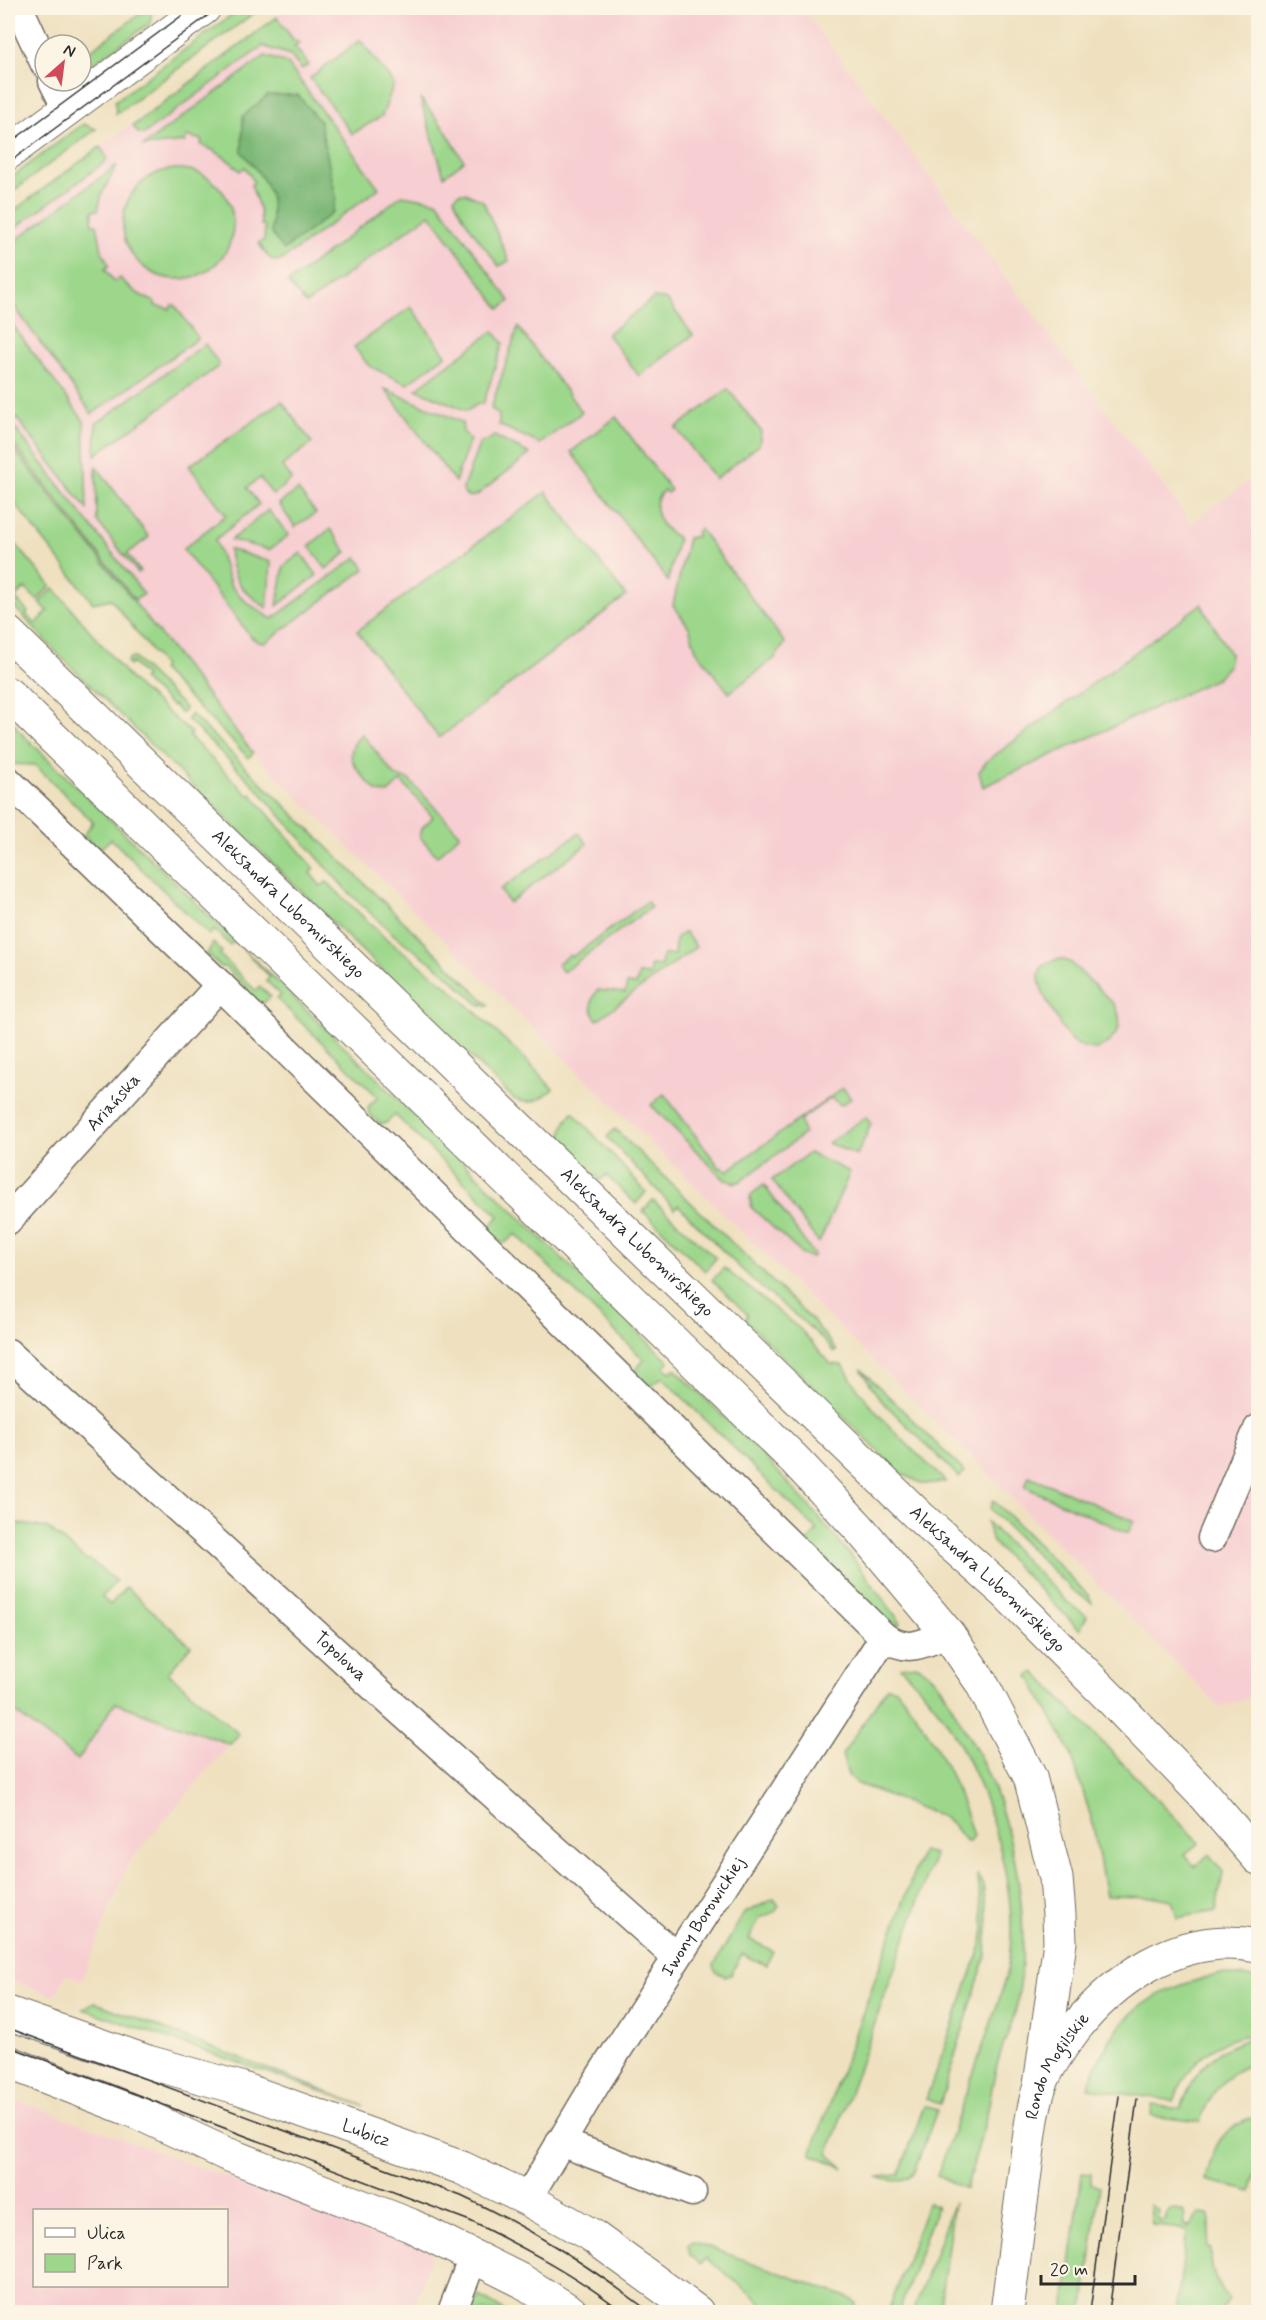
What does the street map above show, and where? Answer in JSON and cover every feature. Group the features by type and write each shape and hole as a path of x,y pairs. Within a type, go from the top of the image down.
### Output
{"main road":[{"path":"8,153 60,95 204,8"},
{"name":"Aleksandra Lubomirskiego","path":"8,633 913,1510 1006,1593 1201,1792 1258,1858"},
{"path":"8,694 794,1459 859,1528 948,1634 981,1682 1030,1777 1056,1878 1060,1942 1041,2085"},
{"name":"Rondo Mogilskie","path":"1006,2313 1032,2124 1041,2085 1062,2047 1100,2000 1131,1975 1162,1958 1198,1946 1236,1943 1258,1946"},
{"name":"Lubicz","path":"8,2013 148,2062 240,2088 441,2159 527,2199 591,2235 697,2313"},
{"path":"8,2062 136,2112 224,2153 410,2225 544,2292 572,2313"}],"street":[{"path":"19,8 33,38"},
{"path":"8,781 220,985 884,1637 901,1646 910,1647 948,1634"},
{"name":"Ariańska","path":"8,1220 220,985"},
{"name":"Topolowa","path":"8,1353 389,1701 676,1957"},
{"path":"1212,1538 1258,1429"},
{"name":"Iwony Borowickiej","path":"527,2199 676,1957 884,1637"},
{"path":"560,2142 692,2192"},
{"path":"452,2313 474,2255"}],"shaded area":[{"path":"286,8 802,8 1191,523 1258,474 1258,1694 1220,1708 978,1463 253,753 8,441 8,215 279,16 278,14"},
{"path":"115,1703 230,1744 129,1861 82,1980 66,1974 58,1991 52,1995 8,1979 8,1708 78,1760"},
{"path":"8,2097 432,2252 413,2312 8,2312"}],"green space":[{"path":"151,8 151,22 93,64 93,48"},
{"path":"241,8 261,8 116,114 115,101"},
{"path":"277,17 294,41 299,43 294,46 309,65 301,69 290,55 263,46 144,134 138,133 133,126"},
{"path":"360,40 394,84 382,116 352,134 310,78"},
{"path":"265,56 287,63 379,188 278,261 269,257 259,244 264,241 265,226 261,225 260,210 251,185 254,182 245,167 240,171 222,155 201,145 202,140 187,136 185,142 143,146"},
{"path":"268,95 298,95 320,122 336,197 333,212 284,250 271,233 272,207 268,189 242,152 243,116"},
{"path":"420,98 444,128 464,161 444,176"},
{"path":"83,124 96,129 8,195 8,180"},
{"path":"100,147 107,157 105,162 8,233 8,215"},
{"path":"117,165 102,194 98,210 93,210 92,224 97,224 102,251 109,265 105,269 114,282 120,278 136,292 155,302 155,306 170,309 172,305 175,305 198,338 92,414 8,298 8,246"},
{"path":"178,169 199,174 217,185 228,203 233,224 228,245 217,263 199,274 178,279 157,274 139,263 128,245 123,224 128,203 139,185 157,174"},
{"path":"459,193 466,193 483,201 509,261 499,266 474,233 454,198"},
{"path":"402,195 437,201 510,301 500,309 430,214 306,304 288,283"},
{"path":"654,298 667,300 693,335 639,376 607,334"},
{"path":"411,307 446,355 407,384 369,366 354,347"},
{"path":"8,319 84,421 87,509 8,407"},
{"path":"518,327 582,412 540,444 499,425 499,415 491,408"},
{"path":"493,331 503,343 483,404 478,404 467,411 416,389"},
{"path":"205,344 219,366 95,455 96,424"},
{"path":"385,389 462,422 463,432 470,439 455,482"},
{"path":"728,389 761,431 759,445 715,479 676,428"},
{"path":"282,401 312,443 282,466 292,479 273,495 260,478 247,488 259,504 215,540 231,586 245,601 272,619 357,557 365,569 265,643 258,642 251,637 183,549 226,515 189,466"},
{"path":"616,417 671,490 667,493 664,490 656,503 661,523 678,538 668,581 571,452"},
{"path":"8,419 144,594 135,600 8,437"},
{"path":"494,436 530,454 477,495 467,496 463,488 480,442 487,441"},
{"path":"8,441 253,753 249,758 161,670 163,666 111,599 93,603 8,495"},
{"path":"96,466 149,537 127,554 140,571 138,573 97,521"},
{"path":"298,490 316,513 295,527 279,504"},
{"path":"546,492 626,596 439,738 357,631"},
{"path":"268,510 289,535 269,550 231,540"},
{"path":"330,529 347,552 326,569 309,546"},
{"path":"700,529 785,643 775,658 729,693 696,650 689,627 673,605 688,538 698,536 696,532"},
{"path":"8,531 14,542 51,586 37,600 25,588 15,598 28,612 26,615 36,624 48,611 39,602 54,588 133,682 191,733 189,736 248,795 251,794 314,868 310,873 321,886 327,882 384,937 450,988 525,1059 553,1089 535,1101 525,1102 514,1099 59,655 8,600 8,581 12,577 8,571"},
{"path":"229,549 271,562 267,608 239,584 230,560"},
{"path":"301,553 317,575 277,606 284,566"},
{"path":"1201,604 1230,654 1228,666 1216,679 983,787 979,772 987,761"},
{"path":"130,658 134,658 185,708 184,711 180,713 174,705 172,706 142,679 145,676 132,663 129,666 127,662"},
{"path":"191,714 489,1005 487,1007 483,1003 481,1006 443,971 394,935 348,892 253,784 187,719"},
{"path":"8,721 17,725 15,727 669,1362 664,1367 670,1372 675,1369 763,1455 855,1561 901,1623 898,1625 884,1620 807,1543 817,1530 662,1377 653,1385 646,1387 634,1372 644,1360 516,1234 505,1243 490,1234 490,1227 499,1216 395,1115 386,1123 381,1124 369,1114 368,1107 378,1097 277,999 281,995 266,981 270,977 235,941 230,945 214,930 209,935 111,839 102,847 96,848 84,835 93,822 35,765 8,764"},
{"path":"362,734 392,772 396,776 409,780 460,834 437,856 420,837 422,828 433,817 401,781 388,793 377,792 354,764 352,750"},
{"path":"579,833 587,844 509,903 500,890"},
{"path":"647,902 651,907 563,972 557,964 570,955 572,957"},
{"path":"685,932 696,947 597,1020 592,1005 593,997 598,990 625,993 627,984 636,985 639,974 649,975 651,965 661,966 663,955 674,955 676,938"},
{"path":"213,943 222,952 220,955 256,991 260,987 271,997 260,1005 247,994 246,987 207,954"},
{"path":"1062,959 1071,963 1114,1004 1118,1011 1119,1024 1115,1036 1098,1049 1080,1046 1068,1037 1041,987 1039,979 1043,966"},
{"path":"843,1088 851,1098 841,1105 831,1098 800,1120 804,1134 736,1183 725,1180 651,1105 664,1094 720,1168 723,1167 727,1171"},
{"path":"573,1112 646,1192 636,1204 606,1175 601,1180 565,1147 562,1137 563,1128"},
{"path":"866,1117 871,1124 857,1155 828,1143"},
{"path":"615,1129 814,1322 837,1351 834,1352 754,1281 678,1205 675,1209 607,1137"},
{"path":"809,1153 850,1172 819,1243 772,1180"},
{"path":"764,1185 814,1255 812,1258 801,1253 752,1208 750,1198"},
{"path":"653,1200 716,1258 705,1271 643,1211"},
{"path":"724,1268 800,1329 831,1364 843,1365 853,1382 877,1412 946,1482 923,1484 900,1473 745,1320 748,1315 712,1280"},
{"path":"861,1369 965,1472 959,1477 879,1398"},
{"path":"1029,1476 1134,1521 1128,1533 1025,1487"},
{"path":"993,1500 1089,1596 1092,1603 1072,1590 990,1509"},
{"path":"8,1522 48,1528 87,1561 89,1559 116,1581 102,1597 110,1605 126,1587 191,1646 168,1673 239,1734 230,1744 115,1703 78,1760 8,1707"},
{"path":"987,1522 1066,1601 1087,1616 1080,1630 997,1547 991,1539"},
{"path":"916,1665 932,1676 938,1684 981,1759 1006,1826 1015,1862 1020,1897 1023,1933 1022,1969 1017,2004 997,2065 986,2118 966,2189 937,2176 1003,1986 1010,1951 1009,1897 989,1810 966,1757 943,1716 900,1667"},
{"path":"1035,1672 1199,1843 1185,1854 1195,1867 1209,1854 1223,1872 1216,1911 1177,1918 1172,1900 1157,1897 1106,1896 1092,1820 1070,1751 1029,1676"},
{"path":"887,1687 896,1689 910,1706 942,1758 959,1795 973,1836 969,1842 966,1842 952,1824 941,1816 856,1783 848,1775 842,1755"},
{"path":"922,1851 935,1855 828,2154 844,2168 811,2154"},
{"path":"977,1874 983,1885 988,1920 986,1955 940,2104 926,2099 982,1943 984,1928"},
{"path":"774,1899 779,1906 775,1912 760,1918 749,1939 773,1951 766,1965 742,1954 731,1975 725,1976 716,1972 714,1965 744,1913"},
{"path":"1221,1974 1258,1978 1258,2034 1229,2040 1206,2054 1187,2074 1174,2101 1088,2088 1109,2041 1136,2010 1153,1998 1173,1989"},
{"path":"94,2002 364,2106 83,2009"},
{"path":"1252,2038 1258,2038 1258,2064 1238,2070 1221,2084 1208,2102 1201,2122 1151,2116 1152,2105 1181,2109 1192,2083 1206,2063 1225,2049"},
{"path":"924,2106 937,2110 915,2170 907,2178 898,2181 877,2177 899,2175"},
{"path":"1258,2117 1258,2155 1252,2192 1206,2180 1212,2157 1221,2139 1236,2125"},
{"path":"1082,2173 1091,2174 1091,2184 1100,2186 1083,2312 1064,2312"},
{"path":"928,2202 937,2206 899,2312 888,2312"},
{"path":"954,2202 939,2312 913,2312"},
{"path":"1150,2205 1159,2211 1157,2218 1161,2222 1166,2220 1170,2209 1183,2210 1185,2218 1183,2224 1187,2226 1191,2225 1199,2214 1209,2215 1211,2220 1207,2247 1211,2248 1215,2276 1229,2300 1219,2312 1176,2312 1187,2230 1152,2225"},
{"path":"692,2241 849,2298 855,2302 859,2312 769,2312 755,2297 706,2258 701,2264 690,2255 688,2245"},
{"path":"480,2296 506,2312 469,2312"}],"tram line":[{"path":"8,144 192,8"},
{"path":"8,163 218,8"},
{"path":"8,2028 461,2196 559,2249 650,2312"},
{"path":"8,2046 470,2221 549,2262 623,2312"},
{"path":"1090,2312 1119,2096"},
{"path":"1109,2312 1137,2099"}]}
